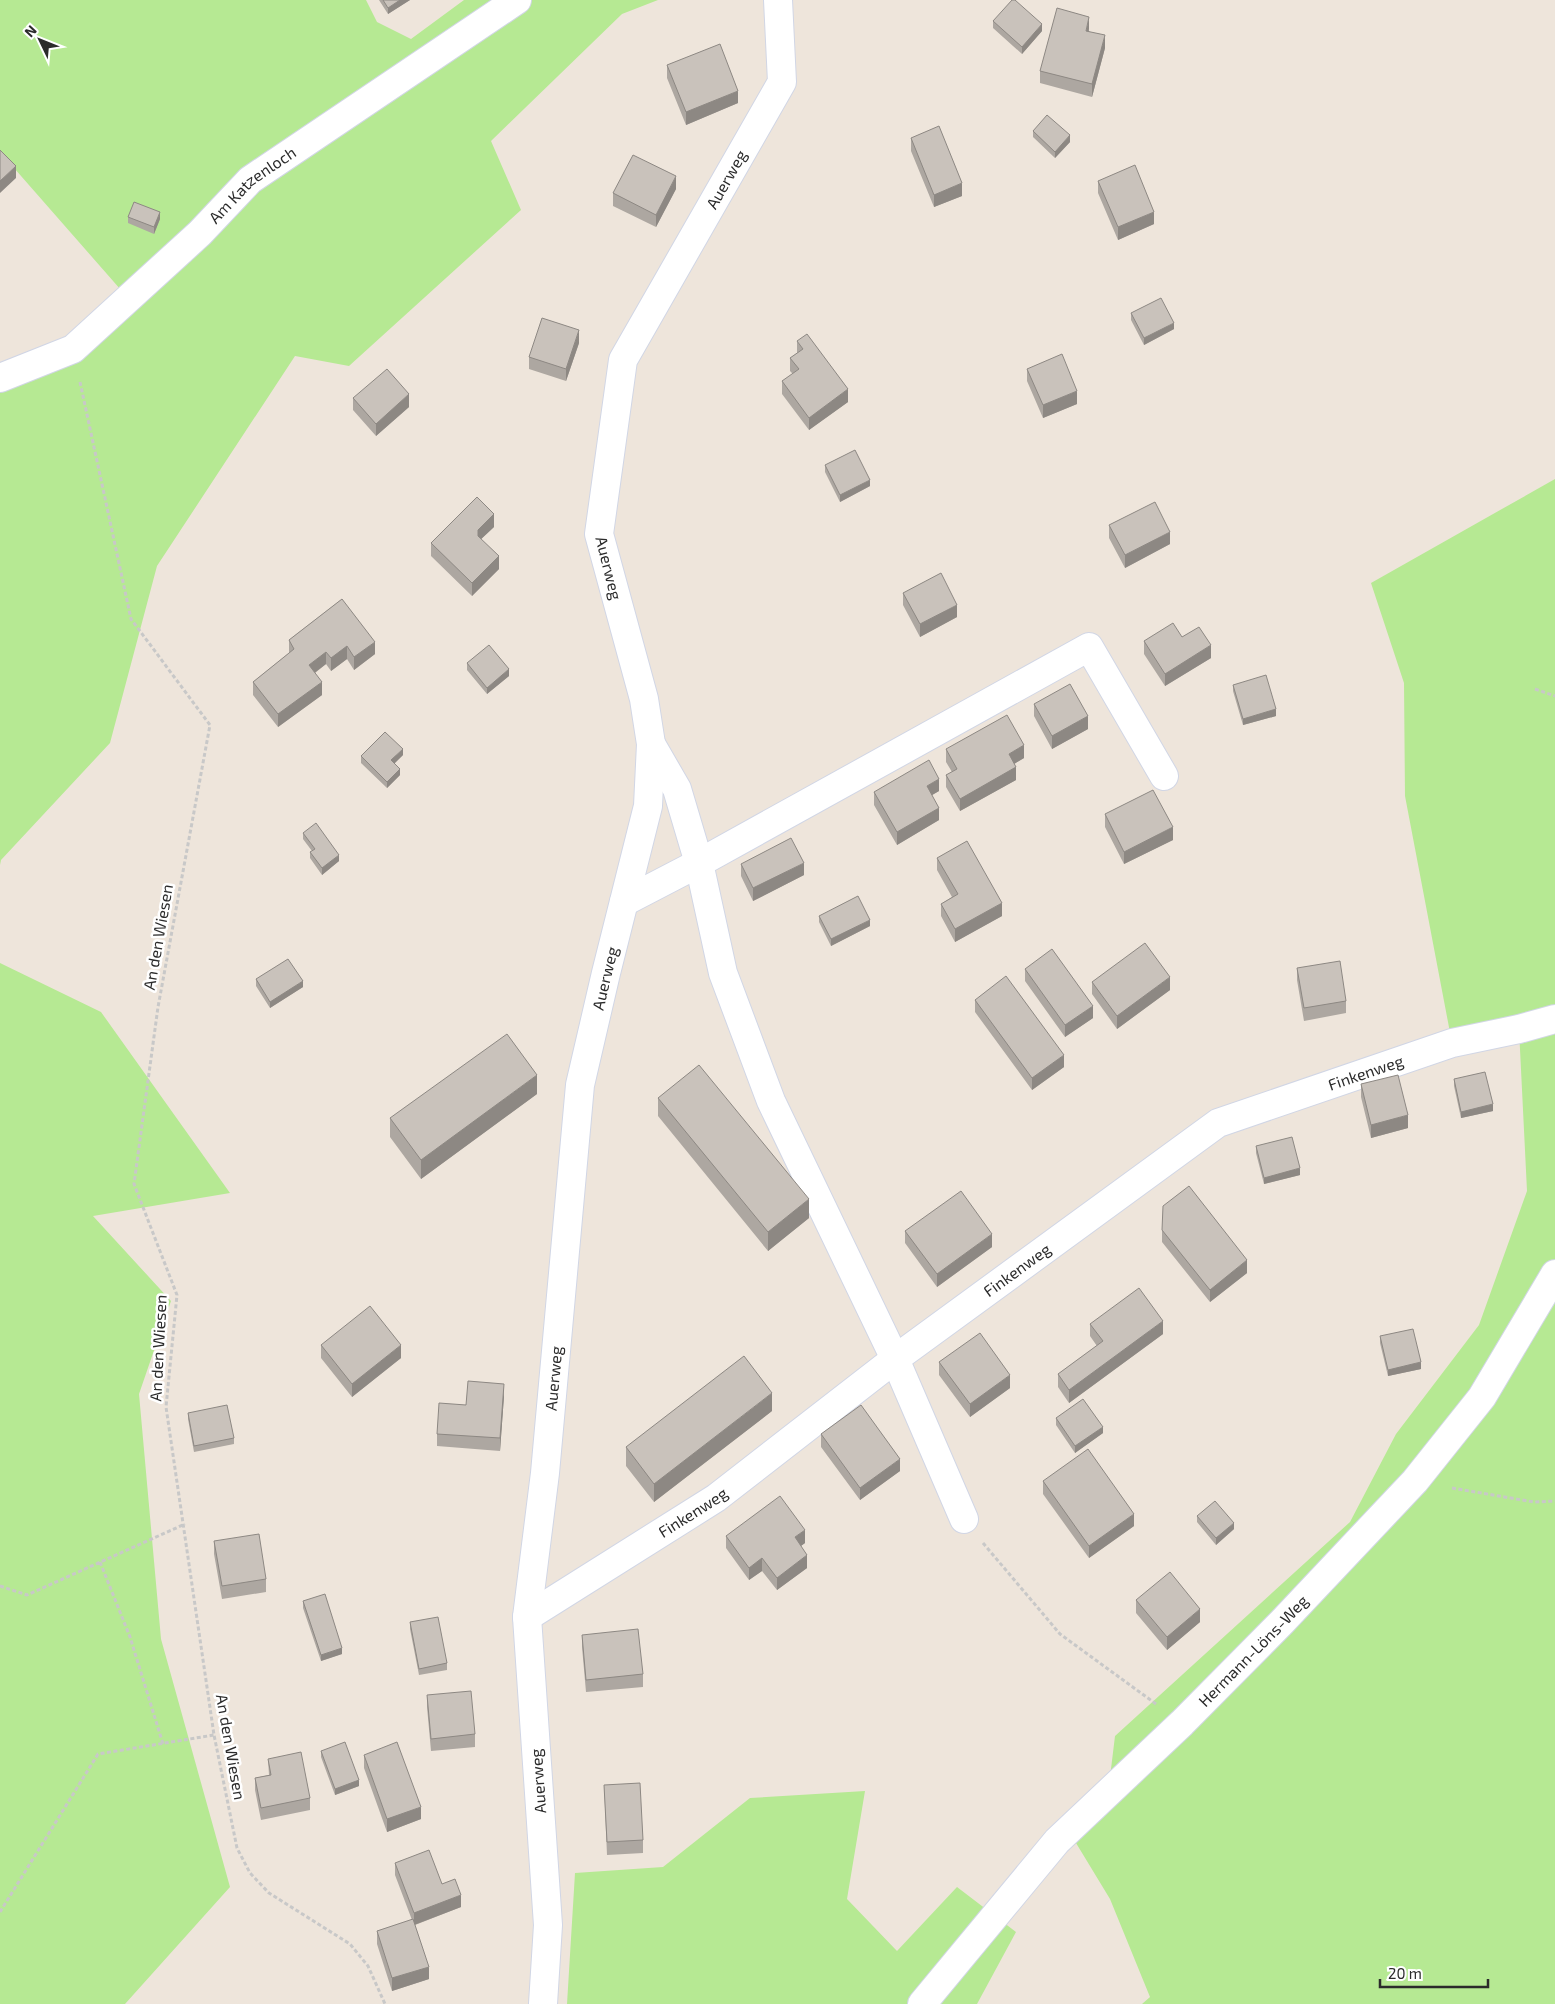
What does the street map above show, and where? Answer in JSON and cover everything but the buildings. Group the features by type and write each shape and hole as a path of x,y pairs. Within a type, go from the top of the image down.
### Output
{"street":[{"name":"Am Katzenloch","path":"0,378 73,349 200,233 250,180 517,0"},
{"name":"Auerweg","path":"543,2004 548,1925 527,1617 545,1473 580,1085 648,806 651,744 644,699 599,534 623,360 782,82 778,0"},
{"path":"624,902 1089,647 1164,776"},
{"path":"651,744 677,789 699,862 723,973 771,1101 895,1359 964,1519"},
{"name":"Finkenweg","path":"527,1617 716,1498 895,1359 1218,1123 1452,1043 1555,1019"},
{"name":"Hermann-Löns-Weg","path":"922,2004 1057,1841 1182,1723 1282,1622 1415,1481 1482,1397 1555,1274"}],"path":[{"name":"An den Wiesen","path":"73,349 132,619 210,725 158,1007 134,1184 177,1294 166,1407 185,1524 214,1735 237,1848 250,1873 269,1893 350,1944 368,1966 386,2004"},
{"path":"1534,689 1555,696"},
{"path":"1415,1481 1534,1502 1555,1501"},
{"path":"964,1519 1007,1574 1060,1634 1182,1723"},
{"path":"0,1586 27,1595 185,1524"},
{"path":"100,1562 130,1637 163,1744"},
{"path":"0,1912 98,1754 214,1735"}],"green space":[{"path":"0,0 366,0 377,22 411,39 464,0 658,0 622,14 491,141 521,210 349,366 295,356 157,566 110,743 1,860 0,865 0,369 135,306 0,152"},
{"path":"1555,479 1555,2004 1142,2004 1150,1997 1110,1899 1076,1843 1107,1802 1115,1736 1350,1522 1396,1434 1479,1325 1527,1191 1519,1029 1452,1043 1405,796 1404,683 1371,583"},
{"path":"0,963 101,1012 230,1193 93,1216 171,1301 139,1394 161,1639 230,1887 125,2004 0,2004"},
{"path":"865,1791 847,1899 897,1951 957,1887 1016,1932 977,2004 567,2004 575,1873 663,1867 750,1798"}]}
